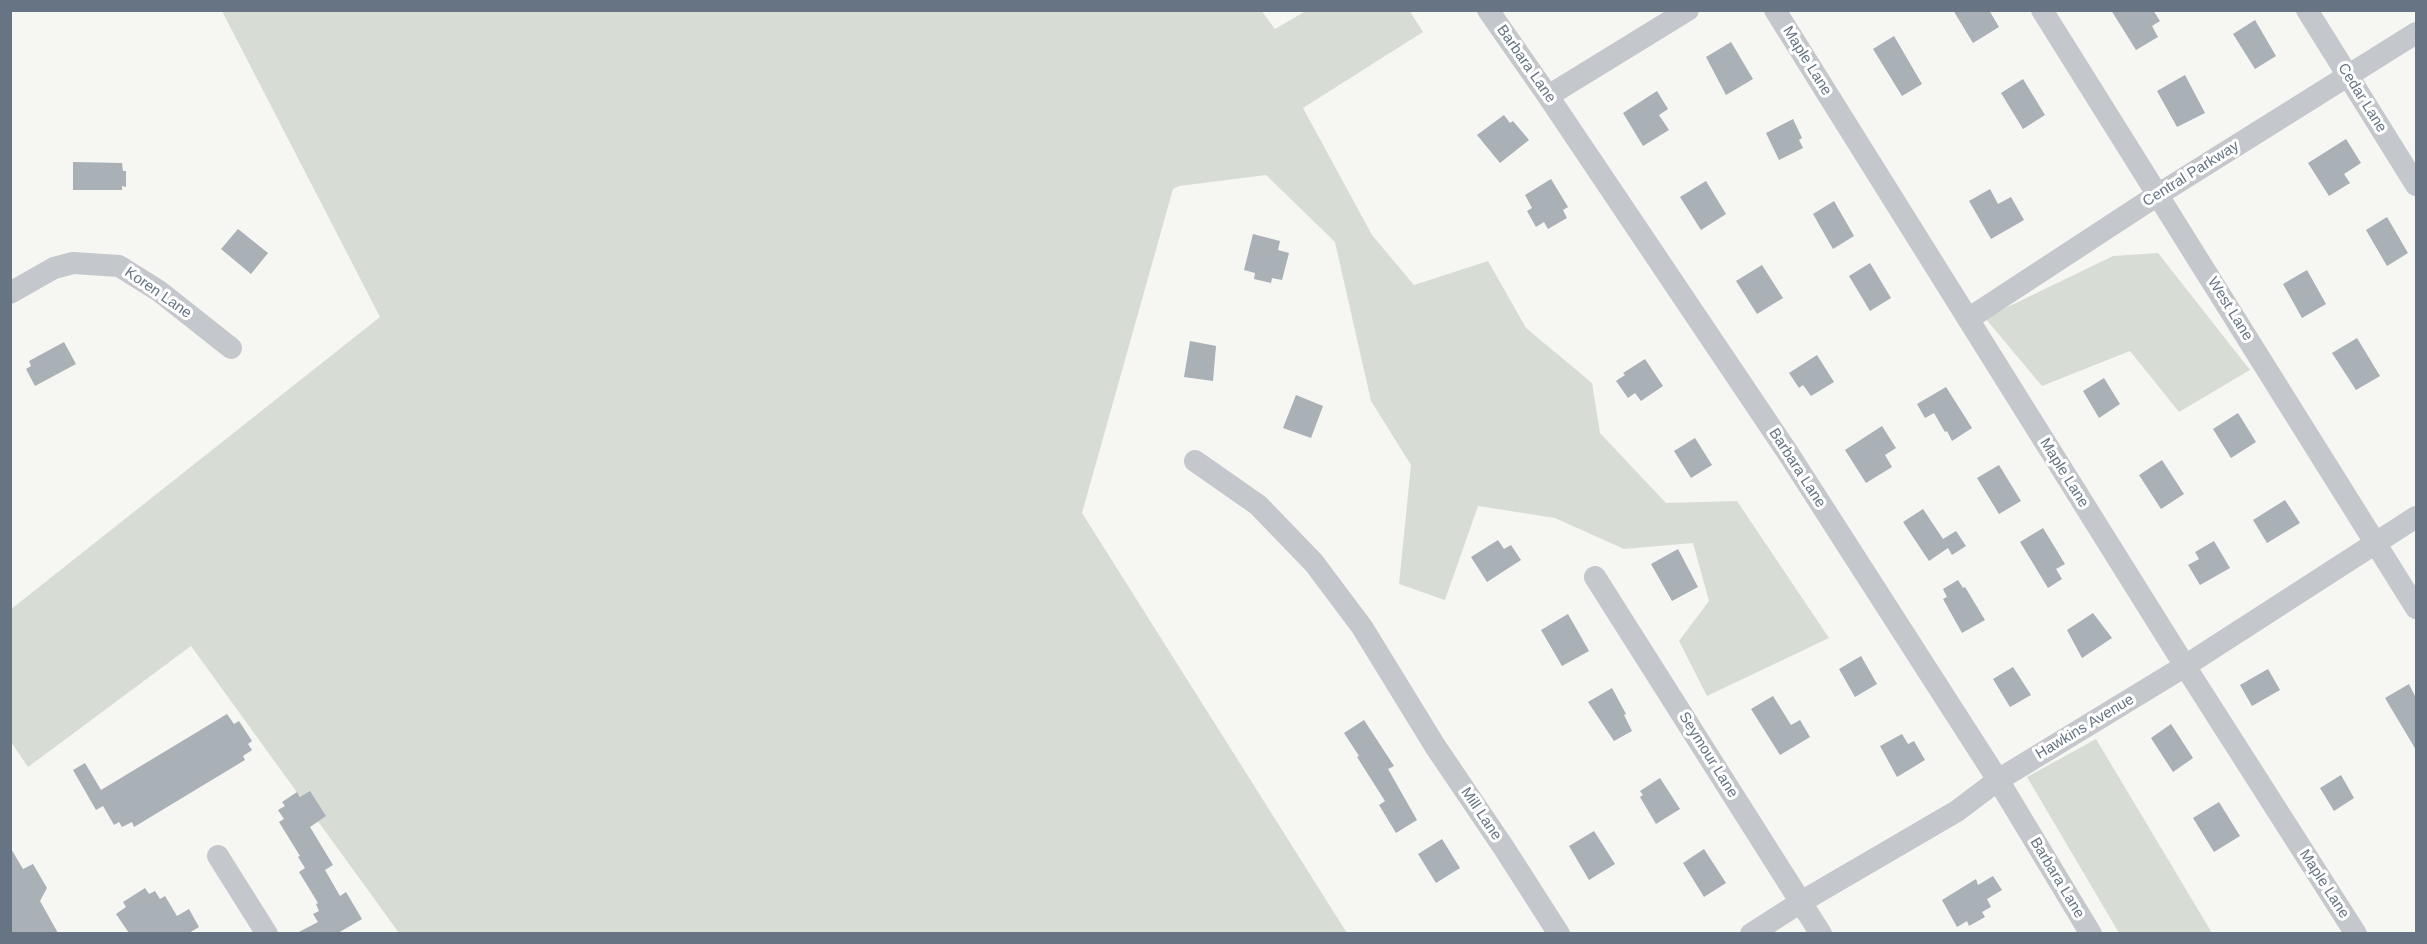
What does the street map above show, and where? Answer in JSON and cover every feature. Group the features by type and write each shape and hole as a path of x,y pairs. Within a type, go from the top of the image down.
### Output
{"street":[{"name":"Barbara Lane","path":"1488,10 1788,453 1998,780 2091,933"},
{"path":"1548,96 1688,10"},
{"name":"Maple Lane","path":"1775,10 2185,666 2356,933"},
{"name":"West Lane","path":"2042,10 2416,608"},
{"name":"Cedar Lane","path":"2307,10 2416,185"},
{"name":"Central Parkway","path":"1968,319 2159,194 2416,33"},
{"name":"Koren Lane","path":"10,293 54,268 96,263 119,266 159,291 231,348"},
{"name":"Mill Lane","path":"1195,461 1258,505 1314,562 1362,627 1402,694 1559,933"},
{"name":"Hawkins Avenue","path":"1751,933 1957,811 1998,780 2185,666 2416,517"},
{"name":"Seymour Lane","path":"1595,577 1821,933"},
{"path":"218,856 267,933"}],"shaded area":[{"path":"1261,10 1275,29 1306,11 1409,10 1423,32 1303,108 1372,235 1414,285 1488,261 1526,328 1592,383 1600,433 1666,503 1737,501 1829,638 1707,696 1679,641 1709,601 1693,543 1624,549 1555,518 1478,506 1445,600 1399,584 1411,465 1371,401 1335,242 1266,175 1179,186 1173,189 1082,513 1347,933 399,933 191,646 28,767 11,742 10,610 380,317 222,11"},
{"path":"2158,253 2250,370 2179,412 2130,351 2042,386 1985,318 2113,256"},
{"path":"2096,739 2212,933 2119,933 2027,777"}],"building":[{"path":"1953,10 1989,10 1999,27 1973,43"},
{"path":"2111,10 2153,10 2160,21 2152,26 2158,37 2136,50"},
{"path":"2255,20 2276,56 2255,69 2233,34"},
{"path":"1894,36 1922,84 1902,96 1873,49"},
{"path":"1731,42 1753,79 1726,95 1706,57"},
{"path":"2185,75 2205,113 2177,127 2157,91"},
{"path":"2023,79 2045,115 2023,129 2001,93"},
{"path":"1657,91 1668,109 1659,115 1669,130 1643,146 1623,113"},
{"path":"1504,115 1510,123 1513,121 1529,140 1500,163 1477,135"},
{"path":"1793,119 1802,138 1799,140 1803,148 1779,160 1766,133"},
{"path":"2346,139 2361,163 2344,174 2350,183 2329,196 2308,163"},
{"path":"73,162 122,163 123,171 126,171 126,187 122,186 122,190 73,190"},
{"path":"1551,179 1568,207 1563,210 1567,218 1548,229 1544,222 1536,227 1527,211 1532,208 1525,195"},
{"path":"1706,181 1726,214 1701,230 1680,197"},
{"path":"1990,189 1998,204 2011,197 2024,220 1991,239 1969,201"},
{"path":"1834,201 1854,236 1833,249 1813,214"},
{"path":"2387,217 2408,253 2387,266 2366,230"},
{"path":"238,229 268,253 251,274 221,249"},
{"path":"1253,234 1280,241 1278,250 1289,253 1282,280 1272,278 1271,283 1254,279 1255,273 1244,270"},
{"path":"1870,263 1891,298 1870,311 1849,276"},
{"path":"1762,265 1783,298 1757,314 1736,281"},
{"path":"2307,270 2326,304 2302,318 2283,284"},
{"path":"2357,338 2380,376 2356,390 2332,353"},
{"path":"1190,341 1216,346 1213,381 1184,377"},
{"path":"64,342 76,364 35,386 26,369 31,366 29,361"},
{"path":"1817,355 1834,382 1811,396 1803,385 1799,388 1789,373"},
{"path":"1645,359 1663,386 1641,401 1635,393 1628,398 1616,381 1625,375 1623,373"},
{"path":"2104,378 2120,404 2099,418 2083,391"},
{"path":"1946,387 1972,428 1952,441 1934,413 1925,418 1917,404"},
{"path":"1296,395 1323,406 1311,438 1283,428"},
{"path":"2238,413 2256,442 2231,458 2213,429"},
{"path":"1882,426 1896,448 1885,455 1892,467 1866,483 1845,450"},
{"path":"1695,438 1712,465 1691,478 1674,451"},
{"path":"2162,460 2184,494 2161,509 2139,475"},
{"path":"1999,465 2021,501 1999,514 1977,478"},
{"path":"2285,500 2300,523 2267,543 2253,520"},
{"path":"1923,509 1943,539 1956,531 1966,546 1952,555 1948,548 1929,561 1903,522"},
{"path":"2043,528 2065,564 2056,569 2062,579 2048,588 2020,542"},
{"path":"1498,540 1504,549 1511,545 1521,560 1487,582 1471,557"},
{"path":"2214,541 2230,568 2200,585 2188,565 2199,559 2195,552"},
{"path":"1678,549 1698,587 1672,601 1651,564"},
{"path":"1958,580 1963,588 1965,587 1985,620 1962,633 1943,599 1947,597 1943,589"},
{"path":"2093,613 2112,638 2082,658 2067,630"},
{"path":"1568,614 1589,651 1562,666 1541,630"},
{"path":"1861,656 1877,684 1855,697 1839,669"},
{"path":"2013,667 2031,695 2010,707 1993,679"},
{"path":"2268,669 2280,690 2252,706 2240,685"},
{"path":"2409,684 2416,698 2416,750 2385,698"},
{"path":"1612,688 1632,731 1614,741 1588,702"},
{"path":"1773,696 1791,725 1800,720 1810,737 1780,755 1751,709"},
{"path":"227,714 234,724 239,721 252,741 248,744 252,750 243,756 245,760 134,827 132,822 122,827 119,822 114,825 103,806 96,810 73,770 85,763 101,790"},
{"path":"1364,720 1394,766 1388,769 1417,820 1396,833 1379,805 1385,801 1344,733"},
{"path":"2171,724 2193,758 2173,772 2151,738"},
{"path":"1902,734 1908,744 1914,741 1925,760 1897,777 1880,746"},
{"path":"2341,775 2354,798 2334,811 2320,788"},
{"path":"1660,778 1680,809 1656,824 1640,797 1643,795 1640,791"},
{"path":"310,791 326,816 310,827 333,865 325,870 340,896 346,892 362,919 338,933 297,933 318,922 313,914 319,911 316,904 318,903 299,872 305,868 279,822 284,819 278,810 285,806 282,802 297,792 300,797"},
{"path":"2219,802 2240,836 2214,852 2193,818"},
{"path":"1594,831 1615,864 1589,880 1569,846"},
{"path":"1442,839 1460,868 1436,883 1418,854"},
{"path":"10,847 23,869 33,864 47,888 40,901 58,933 10,933"},
{"path":"1704,849 1726,883 1704,897 1683,863"},
{"path":"1993,876 2002,890 1987,899 1991,907 1982,912 1985,917 1969,926 1967,921 1957,927 1942,900 1976,879 1978,885"},
{"path":"145,888 149,894 155,891 160,899 165,896 177,916 189,909 199,927 189,933 129,933 116,914 126,907 123,902"}]}
